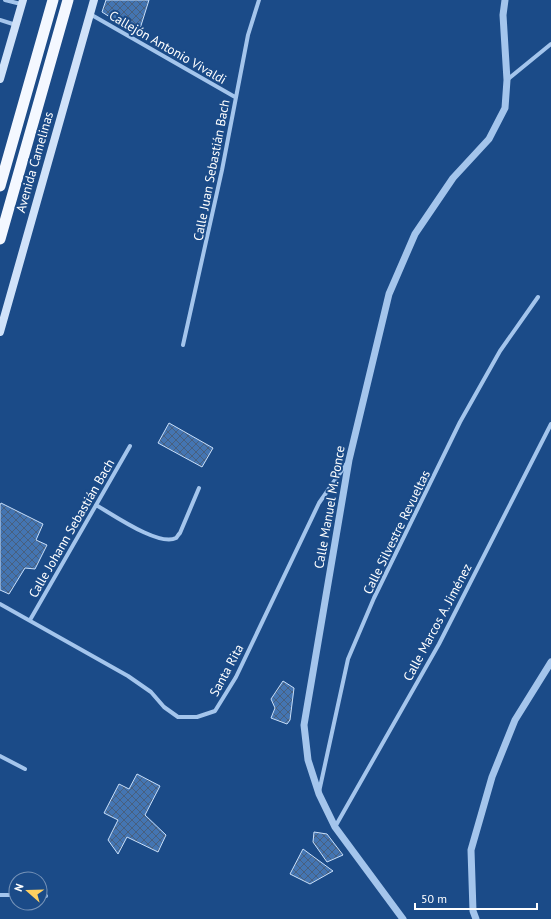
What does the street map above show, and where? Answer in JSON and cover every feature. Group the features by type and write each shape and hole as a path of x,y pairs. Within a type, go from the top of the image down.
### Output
{"highway":[{"name":"Avenida Camelinas","path":"0,186 53,0"},
{"name":"Avenida Camelinas","path":"0,239 68,0"}],"main road":[{"name":"Avenida Camelinas","path":"0,332 94,0"},
{"path":"0,79 22,2"}],"street":[{"path":"5,0 22,2"},
{"name":"Calle Juan Sebastián Bach","path":"183,345 222,170 248,35 259,0"},
{"path":"505,0 503,15 507,80"},
{"name":"Callejón Antonio Vivaldi","path":"90,14 235,97"},
{"path":"0,20 16,25"},
{"path":"507,80 551,44"},
{"name":"Calle Manuel M. Ponce","path":"403,919 335,827 319,794 308,760 304,725 350,460 389,294 415,234 453,178 489,139 505,108 507,80"},
{"name":"Calle Silvestre Revueltas","path":"319,794 348,660 374,598 460,422 500,351 538,297"},
{"name":"Calle Marcos A. Jiménez","path":"335,827 439,644 551,424"},
{"name":"Calle Johann Sebastián Bach","path":"30,620 130,446"},
{"name":"Santa Rita","path":"0,604 128,676 151,692 164,707 178,717 197,717 216,711 236,677 319,503 350,460"},
{"path":"96,505 144,533 156,538 176,538 180,533 199,488"},
{"path":"476,919 473,911 471,850 492,777 515,720 551,662"},
{"path":"0,756 25,769"}],"building":[{"path":"106,0 149,0 138,35 102,12"},
{"path":"169,423 213,448 202,467 158,443"},
{"path":"1,503 43,524 36,540 47,545 35,569 25,568 9,594 0,590"},
{"path":"283,681 294,688 290,720 287,724 271,718 275,708 271,699"},
{"path":"137,774 160,786 145,815 166,835 158,852 127,837 118,854 108,840 118,820 104,813 119,784 129,789"},
{"path":"314,832 327,834 343,855 327,862 313,842"},
{"path":"303,849 333,871 310,884 290,874"}]}
